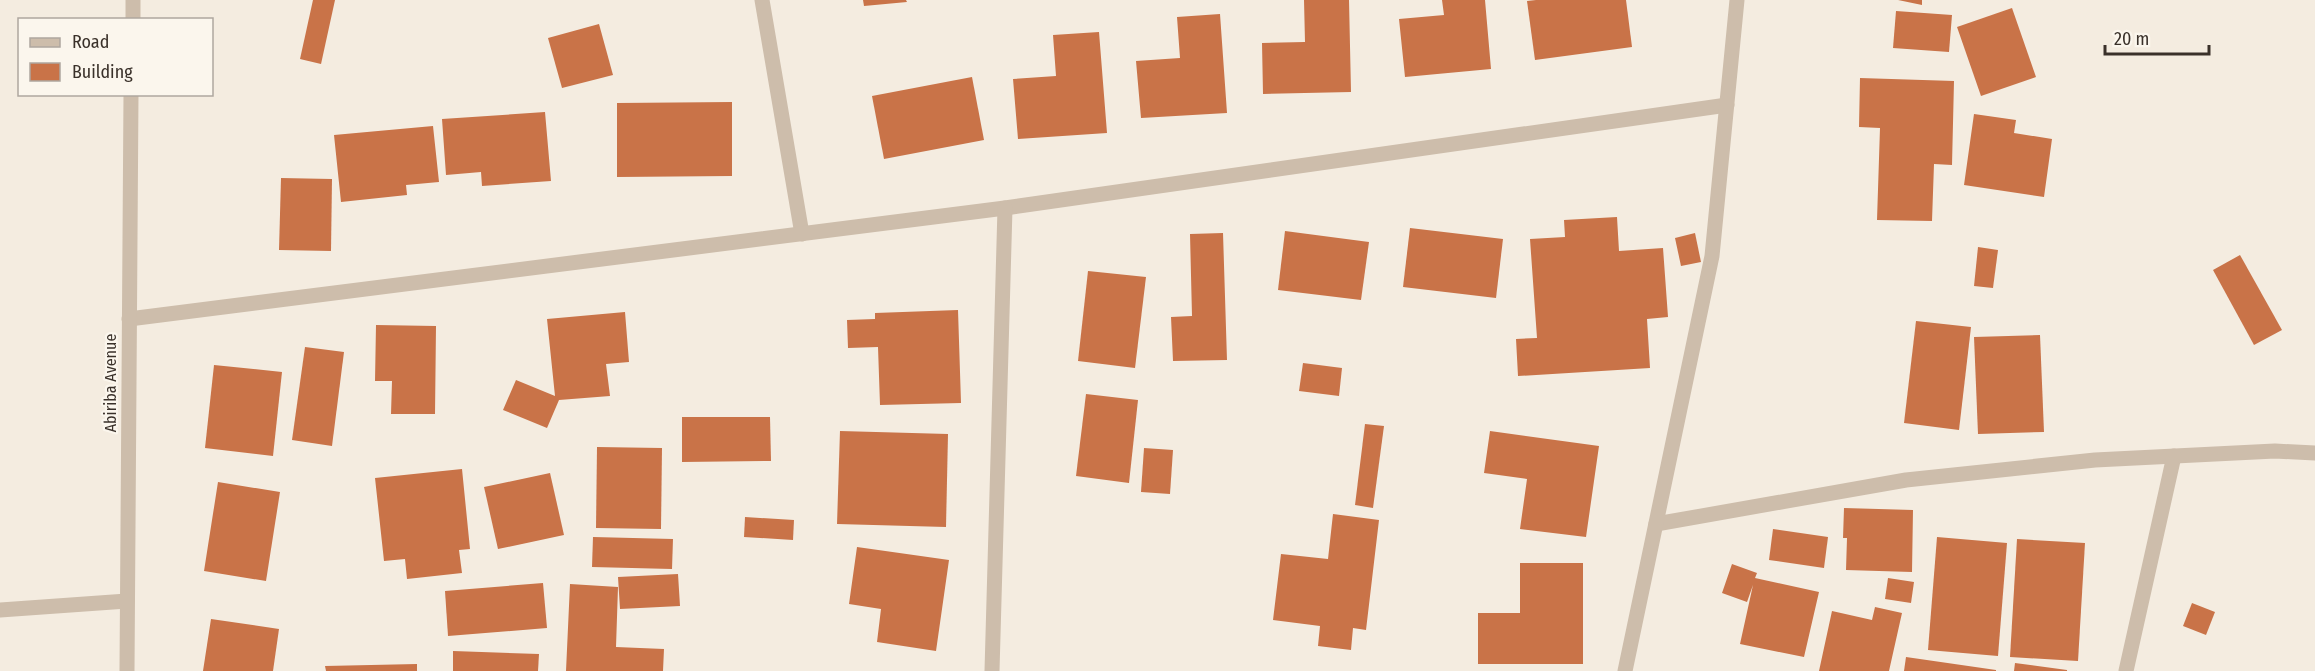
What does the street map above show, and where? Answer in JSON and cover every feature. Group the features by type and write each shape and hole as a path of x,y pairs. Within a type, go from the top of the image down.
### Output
{"street":[{"path":"133,0 133,18"},
{"path":"762,0 802,234"},
{"path":"1625,671 1712,256 1737,0"},
{"name":"Abiriba Avenue","path":"127,671 131,96"},
{"path":"129,319 1005,208 1727,105"},
{"path":"992,671 1005,208"},
{"path":"1656,524 1906,480 2095,460 2275,451 2315,453"},
{"path":"2126,671 2174,456"},
{"path":"0,610 127,601"}],"building":[{"path":"313,0 335,0 321,64 300,59"},
{"path":"863,0 906,0 907,2 864,6"},
{"path":"1304,0 1349,0 1351,92 1263,94 1262,43 1305,42"},
{"path":"1442,0 1485,0 1491,69 1405,77 1399,19 1444,15"},
{"path":"1626,0 1632,47 1535,60 1527,1"},
{"path":"1898,0 1922,0 1922,5"},
{"path":"2012,8 2036,77 1981,96 1957,27"},
{"path":"1896,11 1952,15 1949,52 1893,48"},
{"path":"1220,14 1227,113 1141,118 1136,61 1180,58 1177,17"},
{"path":"599,24 613,75 562,88 548,38"},
{"path":"1099,32 1107,133 1018,139 1013,79 1056,76 1053,35"},
{"path":"972,77 984,140 884,159 872,96"},
{"path":"1860,78 1954,81 1952,165 1934,164 1932,221 1877,220 1880,128 1859,127"},
{"path":"732,102 732,176 617,177 617,103"},
{"path":"545,112 551,181 482,186 481,172 446,175 442,119"},
{"path":"1974,114 2016,120 2014,133 2052,139 2044,197 1964,185"},
{"path":"433,126 439,182 406,185 407,195 341,202 334,135"},
{"path":"281,178 332,179 331,251 279,250"},
{"path":"1617,217 1619,251 1663,248 1668,317 1647,319 1650,368 1518,376 1516,339 1537,338 1530,239 1565,237 1564,220"},
{"path":"1410,228 1503,239 1496,298 1403,287"},
{"path":"1285,231 1369,242 1361,300 1278,290"},
{"path":"1223,233 1227,360 1173,361 1171,317 1192,316 1190,234"},
{"path":"1695,233 1701,262 1681,266 1675,238"},
{"path":"1978,247 1998,250 1993,288 1974,286"},
{"path":"2240,255 2282,330 2254,345 2213,270"},
{"path":"1088,271 1146,277 1135,368 1078,361"},
{"path":"958,310 961,403 880,405 878,347 848,348 847,320 875,319 875,313"},
{"path":"625,312 629,362 606,364 610,396 559,400 547,428 503,410 516,380 555,396 547,319"},
{"path":"1916,321 1971,327 1959,430 1904,423"},
{"path":"376,325 436,326 435,414 391,414 392,381 375,381"},
{"path":"2040,335 2044,432 1978,434 1974,337"},
{"path":"305,347 344,352 332,446 292,440"},
{"path":"1303,363 1342,368 1339,396 1299,391"},
{"path":"214,365 282,372 273,456 205,448"},
{"path":"1086,394 1138,400 1129,483 1076,476"},
{"path":"682,417 770,417 771,461 682,462"},
{"path":"1365,424 1384,426 1373,508 1355,505"},
{"path":"840,431 948,434 946,527 837,524"},
{"path":"1490,431 1599,446 1586,537 1520,529 1527,479 1484,473"},
{"path":"597,447 662,448 661,529 596,528"},
{"path":"1144,448 1173,450 1170,494 1141,492"},
{"path":"462,469 470,549 459,550 462,573 407,579 405,559 384,561 375,478"},
{"path":"550,473 564,535 498,549 484,487"},
{"path":"218,482 280,492 266,581 204,571"},
{"path":"1844,508 1913,510 1912,572 1846,570 1847,538 1843,538"},
{"path":"1333,514 1379,520 1366,630 1353,628 1351,650 1318,646 1320,626 1273,620 1281,554 1328,559"},
{"path":"745,517 794,520 793,540 744,537"},
{"path":"1773,529 1828,537 1824,568 1769,560"},
{"path":"593,537 673,539 672,569 592,567"},
{"path":"1937,537 2007,543 1998,656 1928,650"},
{"path":"2017,539 2085,543 2078,661 2010,657"},
{"path":"857,547 949,560 936,651 877,642 881,609 849,604"},
{"path":"1520,563 1583,563 1583,664 1478,664 1478,613 1520,613"},
{"path":"1732,564 1757,573 1755,578 1819,592 1804,657 1740,644 1753,585 1747,602 1722,593"},
{"path":"678,574 680,606 620,609 618,577"},
{"path":"1888,578 1914,582 1911,603 1885,599"},
{"path":"543,583 547,628 448,636 445,591"},
{"path":"570,584 618,587 616,647 664,649 663,671 566,671"},
{"path":"2192,603 2215,612 2206,635 2183,626"},
{"path":"1875,607 1902,613 1889,671 1819,671 1832,611 1872,620"},
{"path":"211,619 279,629 273,671 203,671"},
{"path":"453,651 539,654 538,671 453,671"},
{"path":"1906,657 1996,670 1996,671 1904,671"},
{"path":"2015,663 2067,670 2067,671 2014,671"},
{"path":"417,664 417,671 326,671 325,666"}]}
